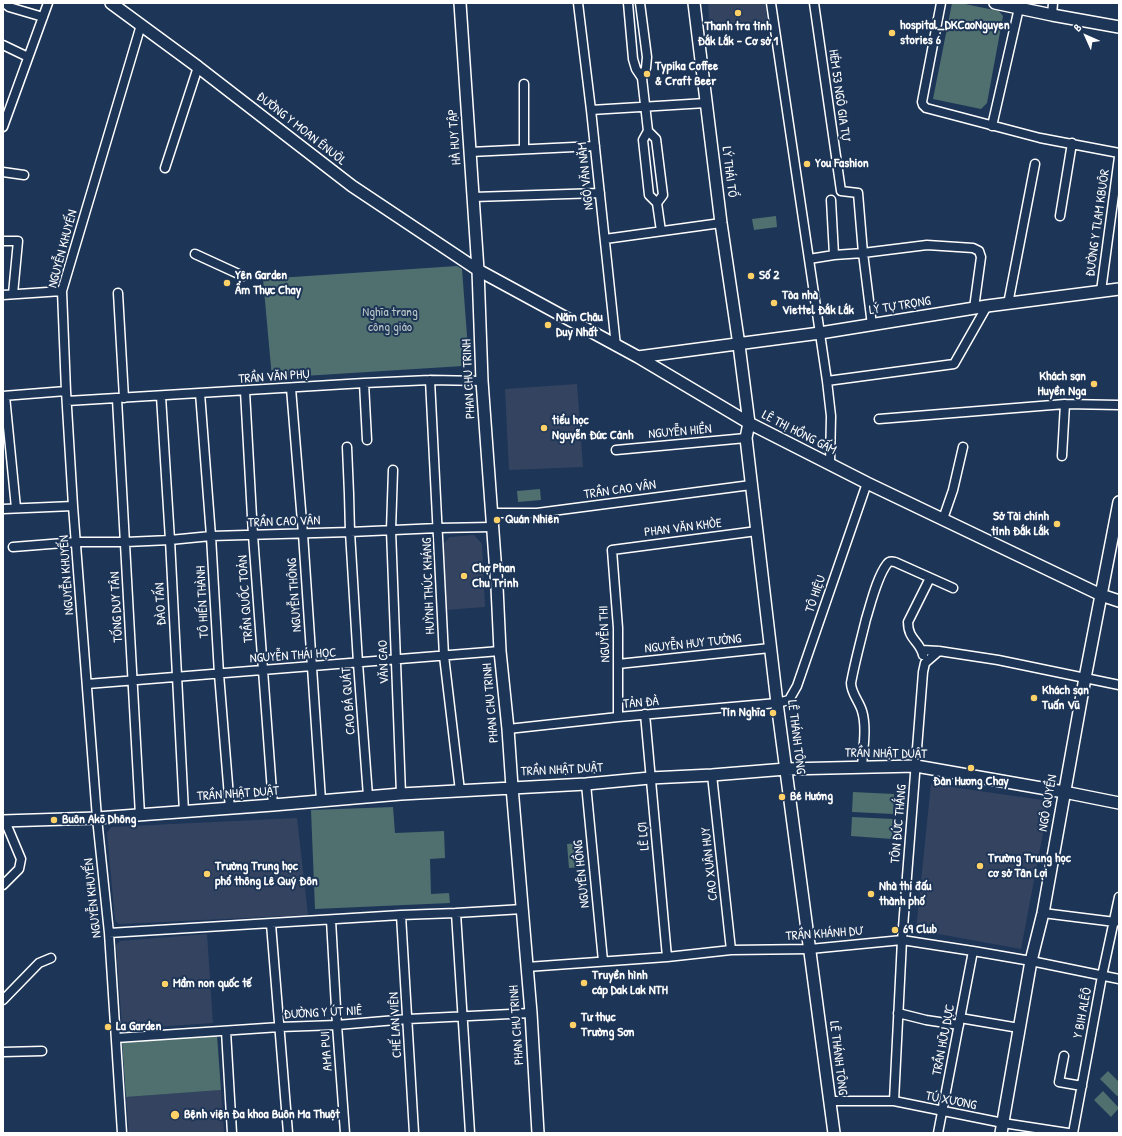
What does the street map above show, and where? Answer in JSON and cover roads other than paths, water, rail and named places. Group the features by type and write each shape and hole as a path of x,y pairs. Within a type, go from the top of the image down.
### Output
{"street":[{"path":"4,3 9,7 43,17"},
{"path":"3,127 4,118 48,3"},
{"name":"ĐƯỜNG Y MOAN ÊNUÔL","path":"111,3 198,67 352,186 478,270"},
{"name":"HÀ HUY TẬP","path":"460,3 478,270"},
{"name":"NGÔ VĂN NĂM","path":"578,3 616,346"},
{"path":"628,3 633,59 636,69 642,78 648,131 643,140 649,194 657,204 661,231"},
{"path":"640,3 647,57 646,68 642,78"},
{"name":"LÝ THÁI TỔ","path":"694,3 721,223 739,345"},
{"path":"771,3 827,382 831,416 830,464"},
{"name":"HẺM 53 NGÔ GIA TỰ","path":"814,3 841,191 858,193 863,253"},
{"path":"941,3 922,102 923,105 929,109 1040,138 1119,153"},
{"path":"995,3 1119,27"},
{"path":"1052,15 1053,3"},
{"path":"992,126 1019,8"},
{"name":"NGUYỄN KHUYẾN","path":"122,1133 109,933 97,818 73,506 62,291 141,25"},
{"path":"3,45 28,56"},
{"path":"165,168 198,67"},
{"path":"524,84 524,149"},
{"path":"591,110 706,103"},
{"path":"648,131 656,139 663,195 657,204"},
{"path":"1060,216 1072,143"},
{"path":"470,152 595,146"},
{"name":"ĐƯỜNG Y TLAM KBUÔR","path":"1101,291 1119,157"},
{"path":"1008,304 1035,164"},
{"path":"3,172 24,174"},
{"path":"473,197 600,193"},
{"path":"831,200 834,255"},
{"path":"605,239 721,223"},
{"path":"3,241 18,241 13,294"},
{"path":"809,260 834,255 927,245 973,248 979,251 981,257 974,308"},
{"path":"863,253 872,325"},
{"path":"194,254 243,276"},
{"name":"LÊ THỊ HỒNG GẤM","path":"478,270 638,358 750,424 866,483 1101,595 1119,601"},
{"name":"PHAN CHU TRINH","path":"478,270 482,381 500,651 532,1013 538,1133"},
{"name":"LÝ TỰ TRỌNG","path":"638,358 820,333 987,306 1119,289"},
{"path":"3,295 62,291"},
{"name":"TỐNG DUY TÂN","path":"118,293 120,398 126,542 140,815"},
{"path":"827,382 954,364 987,306"},
{"name":"LÊ THÁNH TÔNG","path":"739,345 750,424 746,438 770,648 834,1133"},
{"name":"TRẦN VĂN PHỤ","path":"67,401 364,383 430,380 482,381"},
{"name":"HUỲNH THÚC KHÁNG","path":"430,380 444,656 460,791"},
{"path":"364,383 367,440"},
{"name":"NGUYỄN THÔNG","path":"291,388 303,534 321,800"},
{"path":"16,508 4,396 66,391"},
{"name":"TRẦN QUỐC TOẢN","path":"245,391 253,535 273,805"},
{"name":"TÔ HIẾN THÀNH","path":"200,393 211,536 218,674 230,809"},
{"name":"ĐÀO TẤN","path":"161,396 184,812"},
{"path":"1062,456 1065,404"},
{"path":"880,419 1065,404 1119,405"},
{"name":"NGUYỄN HIỀN","path":"616,450 746,438"},
{"path":"943,519 953,490 963,447"},
{"name":"CAO BÁ QUÁT","path":"347,448 350,532 368,796"},
{"name":"VĂN CAO","path":"393,470 391,530 401,794"},
{"name":"TÔ HIỆU","path":"777,703 789,700 797,686 866,483"},
{"name":"TRẦN CAO VÂN","path":"492,513 537,513 751,485"},
{"name":"NGÔ QUYỀN","path":"1002,1128 1119,502"},
{"path":"3,509 73,506"},
{"name":"TRẦN CAO VÂN","path":"13,546 76,542 170,540 211,536 492,527"},
{"name":"PHAN VĂN KHÒE","path":"612,550 757,531"},
{"name":"NGUYỄN THI","path":"612,550 618,628 618,717"},
{"path":"862,767 864,723 862,711 852,691 851,683 874,592 886,565 891,561 908,567 953,588"},
{"path":"930,578 908,622 908,630 911,637 922,650 925,663 939,651"},
{"name":"NGUYỄN HUY TƯỞNG","path":"618,664 770,648"},
{"path":"922,650 939,651 998,660 1119,685"},
{"name":"NGUYỄN THÁI HỌC","path":"87,684 500,651"},
{"name":"TÔN ĐỨC THẮNG","path":"894,1101 902,940 923,672 925,663"},
{"name":"TẢN ĐÀ","path":"508,729 645,714 777,703"},
{"name":"LÊ LỢI","path":"645,714 667,956"},
{"name":"TRẦN NHẬT DUẬT","path":"4,821 97,818 230,809 368,796 586,784 786,769 916,766 1119,803"},
{"name":"CAO XUÂN HUY","path":"712,775 731,950"},
{"name":"NGUYÊN HỒNG","path":"586,784 603,961"},
{"path":"3,885 19,869 21,859 4,821"},
{"name":"Y BIH ALÊÔ","path":"1073,1133 1102,976 1115,922 1119,897"},
{"path":"109,933 523,909"},
{"path":"456,913 470,1133"},
{"path":"1043,913 1115,922"},
{"name":"CHẾ LAN VIÊN","path":"401,915 414,1133"},
{"name":"AMA PUI","path":"331,920 345,1133"},
{"path":"272,924 288,1133"},
{"name":"TRẦN KHÁNH DƯ","path":"527,967 731,950 810,949 902,940 1032,961 1119,979"},
{"name":"TRẦN HỮU DỰC","path":"938,1133 973,951"},
{"path":"3,1000 39,963 51,958"},
{"name":"ĐƯỜNG Y ÚT NIÊ","path":"116,1038 280,1027 337,1025 408,1019 532,1013"},
{"path":"898,1013 926,1020 960,1021 1020,1028"},
{"path":"226,1031 232,1133"},
{"path":"3,1052 42,1051"},
{"path":"1064,1056 1059,1082 1082,1086"},
{"name":"TÚ XƯƠNG","path":"829,1101 894,1101 942,1111 1002,1128 1068,1133"}],"place":[{"name":"Thanh tra tỉnh Đắk Lắk - Cơ sở 1","path":"738,13"},
{"name":"hospital_DKCaoNguyen stories 6","path":"892,33"},
{"name":"Typika Coffee & Craft Beer","path":"647,74"},
{"name":"You Fashion","path":"807,164"},
{"name":"Số 2","path":"751,276"},
{"name":"Yên Garden Ẩm Thực Chay","path":"227,283"},
{"name":"Tòa nhà Viettel Đắk Lắk","path":"774,303"},
{"name":"Năm Châu Duy Nhất","path":"548,325"},
{"name":"Khách sạn Huyền Nga","path":"1094,384"},
{"name":"tiểu học Nguyễn Đức Cảnh","path":"544,428"},
{"name":"Quán Nhiên","path":"497,520"},
{"name":"Sở Tài chính tỉnh Đắk Lắk","path":"1057,524"},
{"name":"Chợ Phan Chu Trinh","path":"464,576"},
{"name":"Khách sạn Tuấn Vũ","path":"1034,698"},
{"name":"Tín Nghĩa","path":"773,713"},
{"name":"Đàn Hương Chay","path":"971,768"},
{"name":"Bé Hướng","path":"782,797"},
{"name":"Buôn Akõ Dhông","path":"54,820"},
{"name":"Trường Trung học cơ sở Tân Lợi","path":"980,866"},
{"name":"Trường Trung học phổ thông Lê Quý Đôn","path":"207,874"},
{"name":"Nhà thi đấu thành phố","path":"871,894"},
{"name":"69 Club","path":"895,930"},
{"name":"Truyền hình cáp Dak Lak NTH","path":"584,983"},
{"name":"Mầm non quốc tế","path":"165,984"},
{"name":"Tư thục Trường Sơn","path":"573,1025"},
{"name":"La Garden","path":"108,1027"},
{"name":"Bệnh viện Đa khoa Buôn Ma Thuột","path":"175,1115"}],"park label":[{"name":"Nghĩa trang công giáo","path":"390,320"}]}
